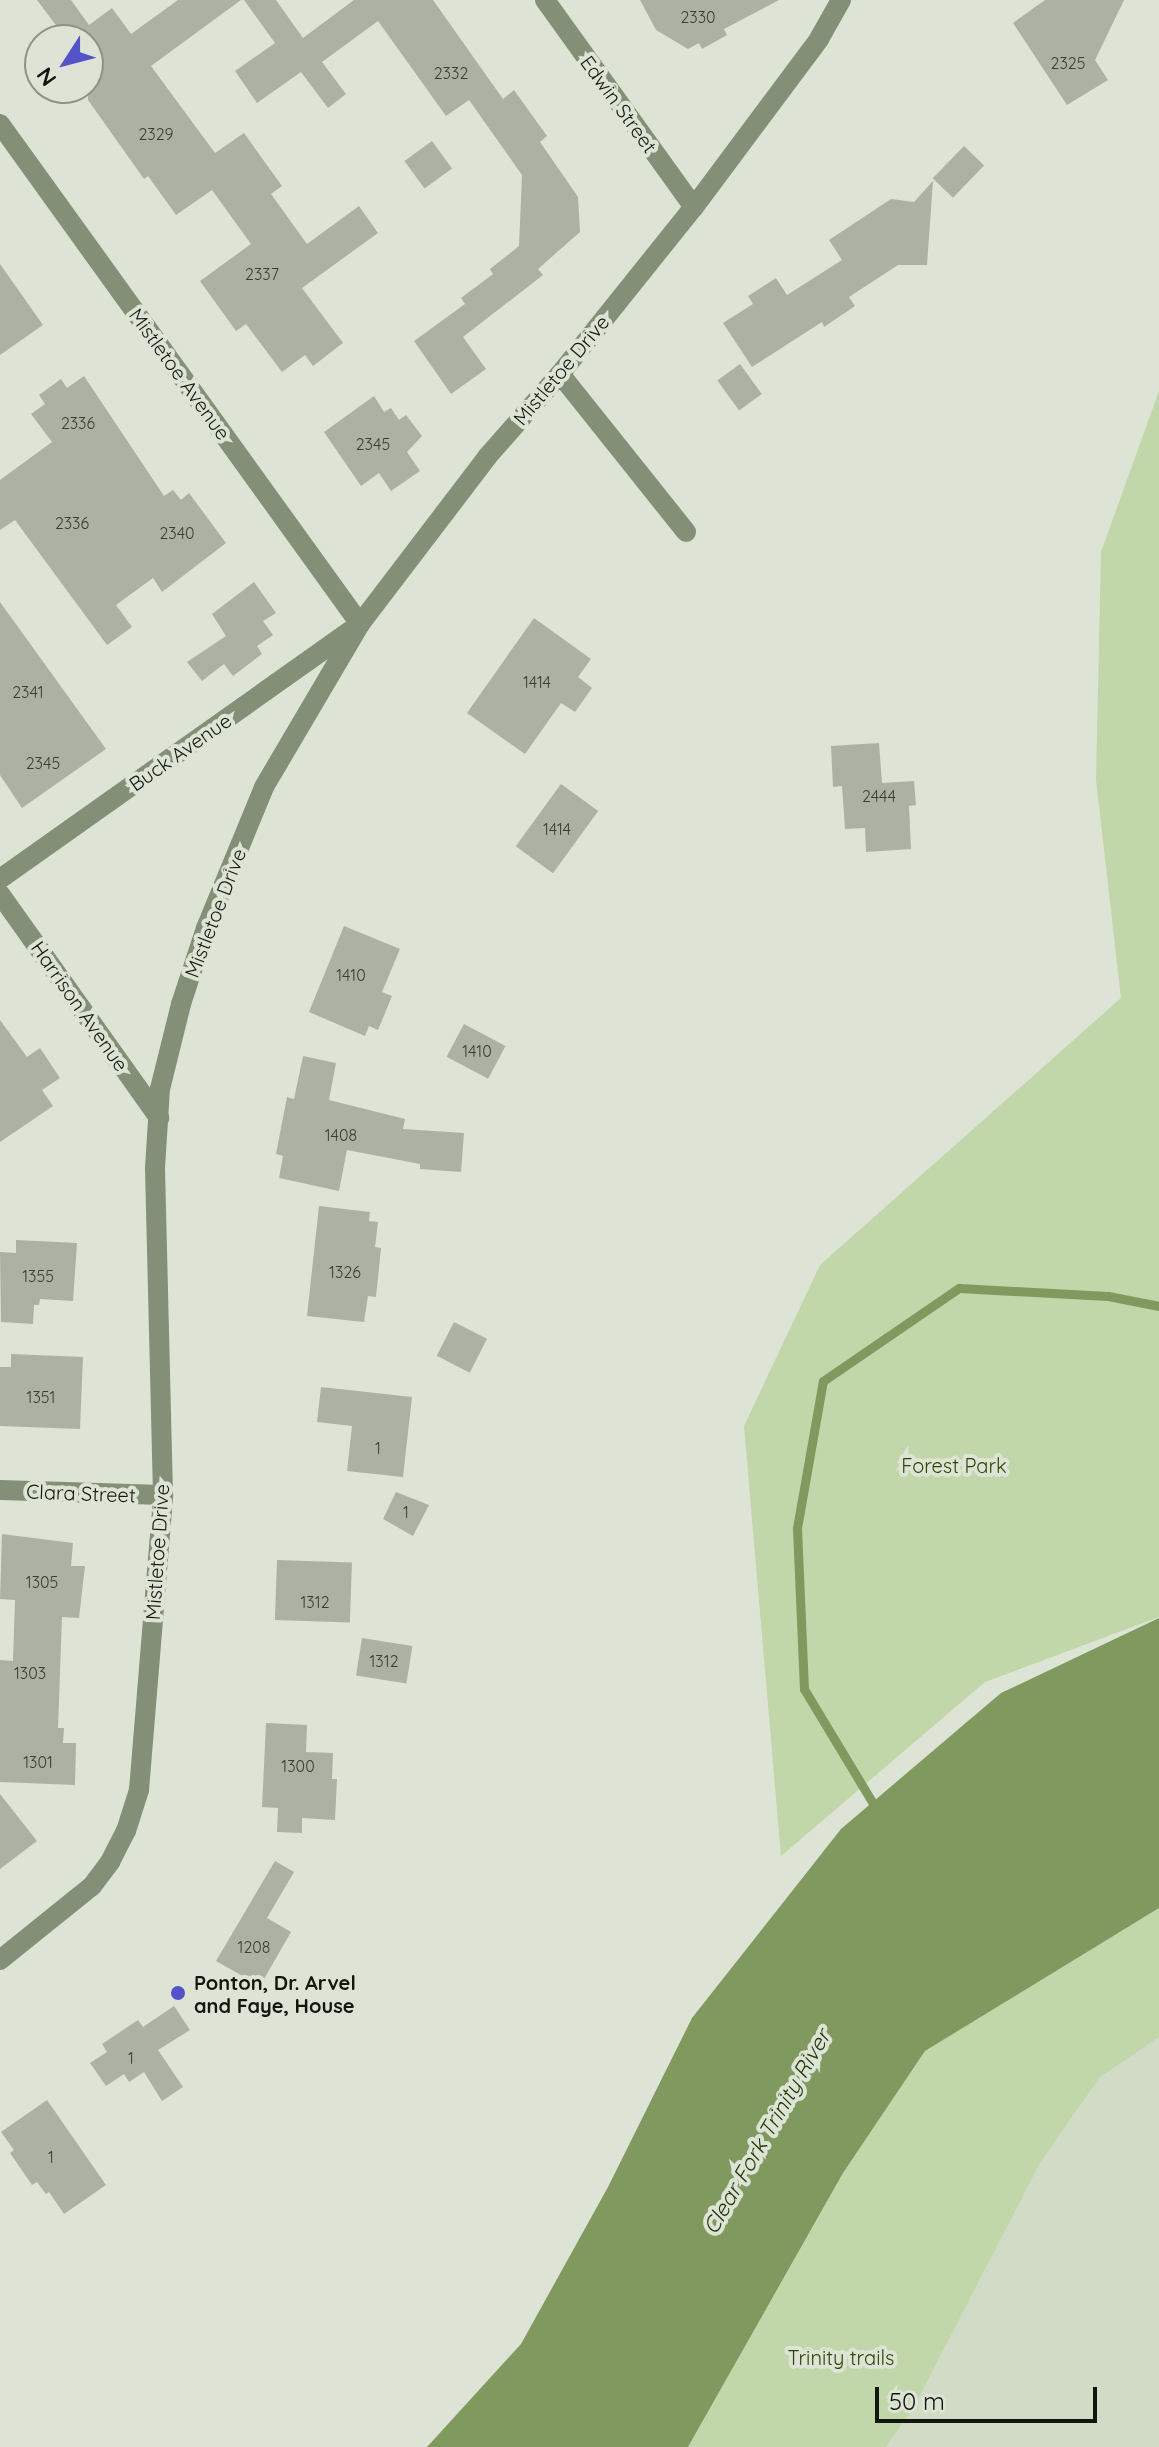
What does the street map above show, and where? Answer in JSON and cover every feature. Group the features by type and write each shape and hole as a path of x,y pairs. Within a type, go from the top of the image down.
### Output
{"street":[{"name":"Edwin Street","path":"545,0 694,207"},
{"name":"Mistletoe Drive","path":"0,1960 92,1886 110,1862 126,1831 139,1790 163,1495 155,1168 160,1089 181,1004 206,928 264,787 360,624 487,457 560,374 694,207 819,39 841,0"},
{"name":"Mistletoe Avenue","path":"0,124 360,624"},
{"path":"560,374 686,532"},
{"name":"Buck Avenue","path":"0,879 360,624"},
{"name":"Harrison Avenue","path":"0,894 159,1118"},
{"name":"Clara Street","path":"0,1490 163,1495"}],"shaded area":[{"path":"1159,2037 1159,2447 886,2447 913,2409 1040,2163 1100,2077"}],"green space":[{"name":"Forest Park","path":"1159,391 1159,1617 985,1682 781,1856 744,1426 820,1265 1121,998 1096,780 1101,552"},
{"name":"Trinity trails","path":"1159,1908 1159,2037 1100,2077 1040,2163 913,2409 886,2447 688,2447 843,2173 925,2051"}],"water":[{"name":"Clear Fork Trinity River","path":"1159,1618 1159,1908 925,2051 843,2173 688,2447 427,2447 521,2344 608,2187 692,2018 841,1829 1001,1693"}],"building":[{"path":"37,0 71,0 88,24 55,24"},
{"path":"178,0 241,0 151,66 215,153 244,133 282,186 271,194 307,244 359,206 378,233 302,288 343,343 313,366 305,355 282,372 246,324 236,331 200,281 251,244 212,190 176,215 148,176 144,179 91,104 104,104 104,24 90,24 112,8 131,34"},
{"path":"244,0 276,0 303,38 354,0 433,0 503,99 514,90 547,136 540,142 578,197 580,232 538,269 543,275 463,337 486,369 451,394 414,341 465,304 461,298 493,274 490,269 519,246 522,175 469,100 446,116 378,21 322,62 346,94 328,108 301,72 257,103 235,71 275,43"},
{"path":"640,0 779,0 724,29 727,35 702,49 699,43 688,49 656,30"},
{"path":"1045,0 1124,0 1095,60 1108,80 1067,105 1013,23"},
{"path":"432,141 452,169 424,188 404,161"},
{"path":"964,146 984,165 953,198 933,178"},
{"path":"933,181 927,265 898,265 849,297 855,306 824,327 822,322 752,367 723,323 753,304 748,296 776,278 787,295 842,260 829,240 891,199 914,202"},
{"path":"0,264 43,325 0,355"},
{"path":"740,364 762,394 739,410 717,380"},
{"path":"84,376 164,496 173,490 181,500 189,493 226,543 162,592 153,578 116,605 132,627 107,645 15,520 0,530 0,480 52,442 31,414 45,404 39,395 61,379 67,388"},
{"path":"374,396 384,412 391,408 399,420 406,415 422,436 407,452 420,471 391,491 379,473 361,486 324,432"},
{"path":"254,582 276,613 263,621 273,635 257,646 262,654 233,676 224,664 202,681 187,662 226,636 212,614"},
{"path":"0,602 106,749 22,808 0,775"},
{"path":"534,618 591,659 578,677 592,688 575,712 561,703 525,754 467,713"},
{"path":"879,743 882,783 914,781 916,805 909,806 911,849 866,852 865,828 845,829 842,786 833,787 831,746"},
{"path":"561,784 598,811 553,873 516,846"},
{"path":"344,926 400,949 382,992 392,996 378,1030 369,1026 365,1036 309,1012"},
{"path":"0,1020 27,1057 40,1048 60,1078 42,1090 53,1106 0,1142"},
{"path":"464,1024 505,1046 488,1079 447,1057"},
{"path":"303,1056 336,1063 329,1100 405,1119 403,1129 464,1133 461,1172 420,1169 420,1164 347,1150 339,1191 279,1178 283,1156 276,1154 287,1097 294,1099"},
{"path":"319,1206 370,1212 369,1221 378,1222 375,1247 381,1248 376,1297 368,1296 364,1322 307,1316"},
{"path":"16,1240 77,1243 73,1301 40,1299 39,1305 34,1305 33,1324 1,1322 0,1252 16,1253"},
{"path":"454,1322 487,1339 470,1373 437,1356"},
{"path":"11,1354 83,1357 80,1429 0,1426 0,1367 11,1367"},
{"path":"321,1387 412,1397 403,1477 347,1471 352,1426 317,1422"},
{"path":"396,1492 429,1505 413,1536 383,1519"},
{"path":"2,1534 73,1543 71,1566 85,1566 79,1618 62,1617 58,1728 64,1728 63,1743 76,1743 75,1785 0,1782 0,1660 13,1661 15,1600 0,1599"},
{"path":"277,1560 352,1563 350,1623 275,1620"},
{"path":"362,1638 412,1646 406,1684 356,1676"},
{"path":"266,1723 307,1725 306,1752 333,1753 332,1779 337,1779 335,1820 302,1818 302,1833 277,1832 278,1808 262,1807"},
{"path":"0,1794 37,1841 0,1869"},
{"path":"275,1861 294,1872 267,1918 291,1932 260,1986 216,1961"},
{"path":"174,2006 190,2030 158,2050 183,2087 162,2101 144,2072 129,2082 124,2074 106,2086 90,2063 107,2052 102,2044 138,2020 143,2027"},
{"path":"47,2100 106,2185 64,2214 49,2192 46,2194 37,2182 32,2185 10,2153 14,2150 1,2132"}],"waterway":[{"path":"877,1810 804,1689 797,1528 823,1381 959,1288 1108,1296 1159,1306"}],"place":[{"name":"Ponton, Dr. Arvel and Faye, House","path":"178,1993"}]}
